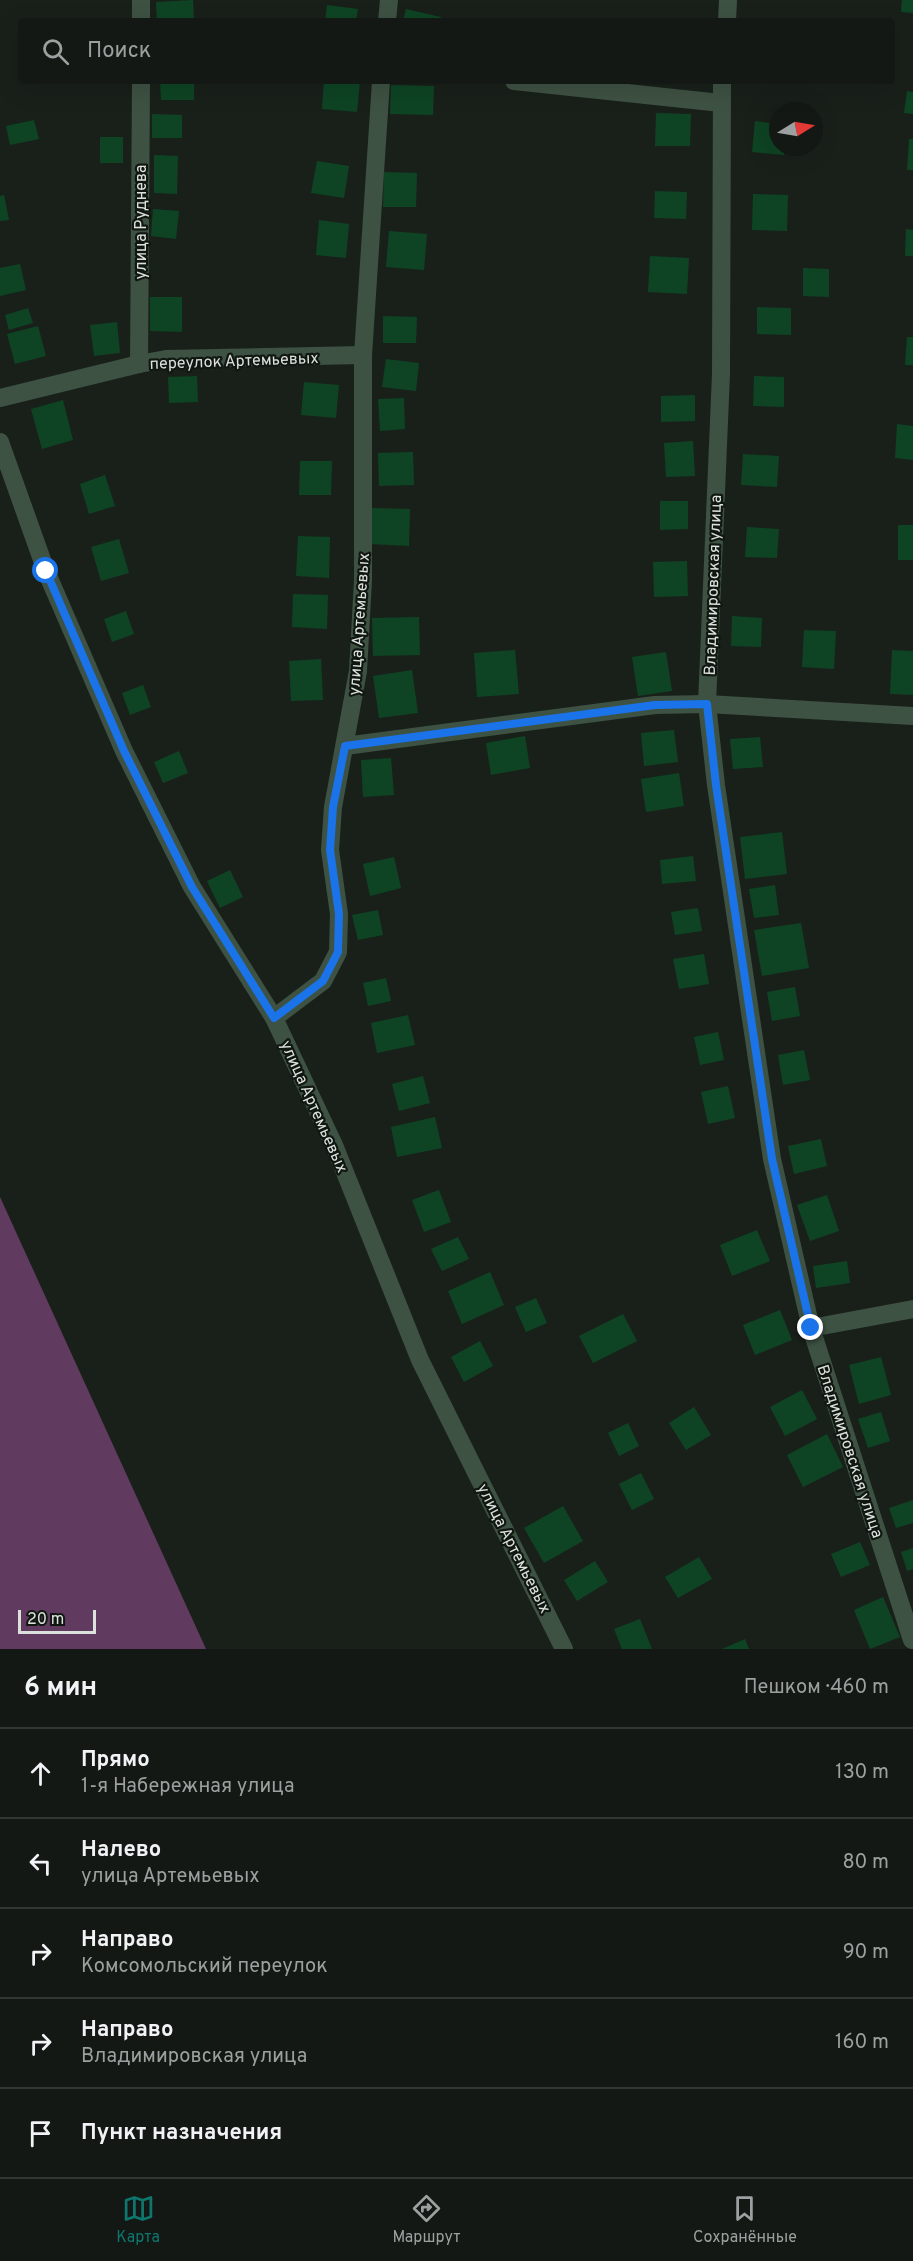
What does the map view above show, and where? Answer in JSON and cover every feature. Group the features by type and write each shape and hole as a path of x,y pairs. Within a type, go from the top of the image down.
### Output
{"street":[{"path":"141,0 141,18"},
{"path":"387,18 389,0"},
{"path":"727,18 728,0"},
{"name":"улица Руднева","path":"139,364 141,84"},
{"name":"улица Артемьевых","path":"381,84 363,355 363,580 358,671 333,807 330,850 339,914 338,952 323,981 274,1018 334,1145 420,1360 564,1649"},
{"path":"542,84 721,103"},
{"name":"Владимировская улица","path":"722,84 721,374 707,704 716,785 772,1159 811,1328 912,1640"},
{"name":"переулок Артемьевых","path":"0,398 166,359 363,355"},
{"path":"0,442 46,571 124,751 192,887 274,1018"},
{"path":"345,746 655,705 707,704 913,716"},
{"path":"811,1328 913,1309"}],"shaded area":[{"path":"0,1197 206,1649 0,1649"}],"building":[{"path":"193,0 194,18 157,18 156,2"},
{"path":"902,0 913,0 913,13 901,12"},
{"path":"327,5 358,9 356,18 325,18"},
{"path":"406,9 441,17 441,18 404,18"},
{"path":"160,84 194,84 194,100 161,100"},
{"path":"324,84 360,84 357,112 322,109"},
{"path":"391,85 434,86 433,115 390,114"},
{"path":"907,91 913,92 913,114 904,113"},
{"path":"656,113 691,114 690,146 655,146"},
{"path":"152,114 182,115 182,138 152,138"},
{"path":"34,120 39,139 10,145 6,126"},
{"path":"755,121 769,123 769,154 752,152"},
{"path":"100,137 123,137 123,163 100,163"},
{"path":"909,139 913,139 913,170 907,170"},
{"path":"154,155 178,156 177,194 154,193"},
{"path":"317,161 349,166 344,198 311,193"},
{"path":"384,172 417,173 416,207 383,207"},
{"path":"655,191 687,192 686,219 654,218"},
{"path":"753,194 788,195 787,231 752,230"},
{"path":"4,195 9,220 0,221 0,196"},
{"path":"153,209 179,211 176,239 151,236"},
{"path":"319,220 349,224 346,258 316,255"},
{"path":"906,229 913,230 913,256 905,256"},
{"path":"389,231 427,234 424,270 386,267"},
{"path":"650,256 689,258 687,294 648,292"},
{"path":"20,264 26,290 0,296 0,268"},
{"path":"803,268 829,269 829,297 803,296"},
{"path":"150,297 182,297 182,332 150,331"},
{"path":"757,307 791,308 791,335 757,334"},
{"path":"28,308 33,323 9,330 5,315"},
{"path":"383,316 417,317 416,343 383,343"},
{"path":"117,322 120,353 94,356 90,325"},
{"path":"38,326 46,356 15,364 7,334"},
{"path":"907,337 913,337 913,365 905,365"},
{"path":"386,359 419,363 416,391 382,387"},
{"path":"197,376 198,402 169,403 168,377"},
{"path":"754,376 784,377 784,407 753,406"},
{"path":"304,382 339,385 336,418 301,415"},
{"path":"695,395 695,421 661,422 661,396"},
{"path":"404,398 405,429 380,431 378,399"},
{"path":"63,400 73,440 42,449 31,409"},
{"path":"897,424 913,426 913,460 895,458"},
{"path":"693,441 695,476 666,477 664,443"},
{"path":"413,452 414,485 379,486 378,453"},
{"path":"743,454 779,456 777,487 741,485"},
{"path":"300,461 332,461 331,495 299,495"},
{"path":"105,475 115,506 89,514 80,484"},
{"path":"660,501 688,501 688,529 660,530"},
{"path":"371,508 410,509 409,546 369,544"},
{"path":"898,525 913,525 913,560 898,560"},
{"path":"747,527 779,529 777,558 745,557"},
{"path":"298,536 330,537 329,578 296,576"},
{"path":"119,539 129,573 101,581 91,547"},
{"path":"687,561 688,596 654,597 653,562"},
{"path":"293,594 328,595 327,629 292,627"},
{"path":"126,611 134,634 112,642 104,619"},
{"path":"732,616 762,618 761,647 731,646"},
{"path":"419,617 420,655 373,656 372,618"},
{"path":"804,630 836,631 834,669 802,667"},
{"path":"515,650 519,694 477,697 474,653"},
{"path":"892,650 913,651 913,695 890,694"},
{"path":"666,652 672,691 638,696 632,657"},
{"path":"321,659 323,700 291,701 289,661"},
{"path":"412,670 418,713 379,718 373,676"},
{"path":"143,685 151,707 130,715 122,693"},
{"path":"674,730 678,762 644,766 641,733"},
{"path":"525,736 530,768 491,775 486,743"},
{"path":"760,737 763,767 733,769 730,739"},
{"path":"179,751 188,773 163,783 154,762"},
{"path":"391,758 394,795 363,797 361,760"},
{"path":"679,773 684,806 646,812 641,779"},
{"path":"782,832 787,874 745,879 740,837"},
{"path":"693,856 696,881 662,884 660,860"},
{"path":"394,857 401,888 370,896 363,864"},
{"path":"230,870 243,897 220,908 207,881"},
{"path":"775,885 779,915 754,918 749,889"},
{"path":"698,908 702,931 675,935 671,912"},
{"path":"378,910 383,935 358,940 352,915"},
{"path":"801,923 809,968 762,976 754,930"},
{"path":"704,954 709,984 679,989 673,959"},
{"path":"386,978 391,1001 368,1006 363,983"},
{"path":"795,987 800,1016 772,1021 767,992"},
{"path":"408,1015 415,1045 377,1053 371,1023"},
{"path":"718,1032 724,1060 700,1065 694,1037"},
{"path":"804,1050 810,1080 783,1085 778,1055"},
{"path":"423,1076 430,1103 399,1111 392,1084"},
{"path":"728,1086 735,1118 708,1124 701,1092"},
{"path":"435,1117 442,1148 397,1157 391,1127"},
{"path":"821,1139 827,1166 794,1174 788,1146"},
{"path":"439,1190 451,1222 424,1232 412,1200"},
{"path":"827,1195 839,1231 810,1241 797,1205"},
{"path":"757,1230 770,1261 732,1276 720,1245"},
{"path":"458,1237 469,1259 442,1271 431,1249"},
{"path":"847,1261 850,1283 816,1288 813,1266"},
{"path":"490,1272 504,1305 462,1324 448,1291"},
{"path":"536,1298 547,1323 526,1332 515,1307"},
{"path":"780,1310 792,1340 755,1355 743,1325"},
{"path":"623,1314 637,1341 593,1363 579,1336"},
{"path":"480,1341 493,1366 464,1382 451,1357"},
{"path":"881,1357 891,1395 859,1404 849,1365"},
{"path":"802,1390 817,1419 785,1436 770,1407"},
{"path":"694,1407 711,1435 686,1450 669,1423"},
{"path":"881,1412 890,1441 868,1448 858,1419"},
{"path":"628,1423 639,1446 619,1456 608,1433"},
{"path":"827,1434 843,1467 803,1487 787,1455"},
{"path":"641,1473 654,1499 632,1510 619,1484"},
{"path":"913,1500 913,1523 896,1528 889,1508"},
{"path":"563,1506 583,1541 544,1563 524,1528"},
{"path":"860,1542 870,1565 841,1577 831,1554"},
{"path":"913,1548 913,1569 907,1571 901,1552"},
{"path":"699,1557 712,1579 678,1598 665,1577"},
{"path":"595,1561 608,1582 577,1601 564,1580"},
{"path":"883,1597 900,1637 870,1649 854,1610"},
{"path":"640,1619 652,1649 622,1649 614,1629"},
{"path":"745,1639 749,1649 722,1649"}],"route":[{"path":"46,571 124,751 192,887 274,1018 323,981 338,952 339,914 330,850 333,807 345,746 655,705 707,704 716,785 772,1159 811,1328"}]}
